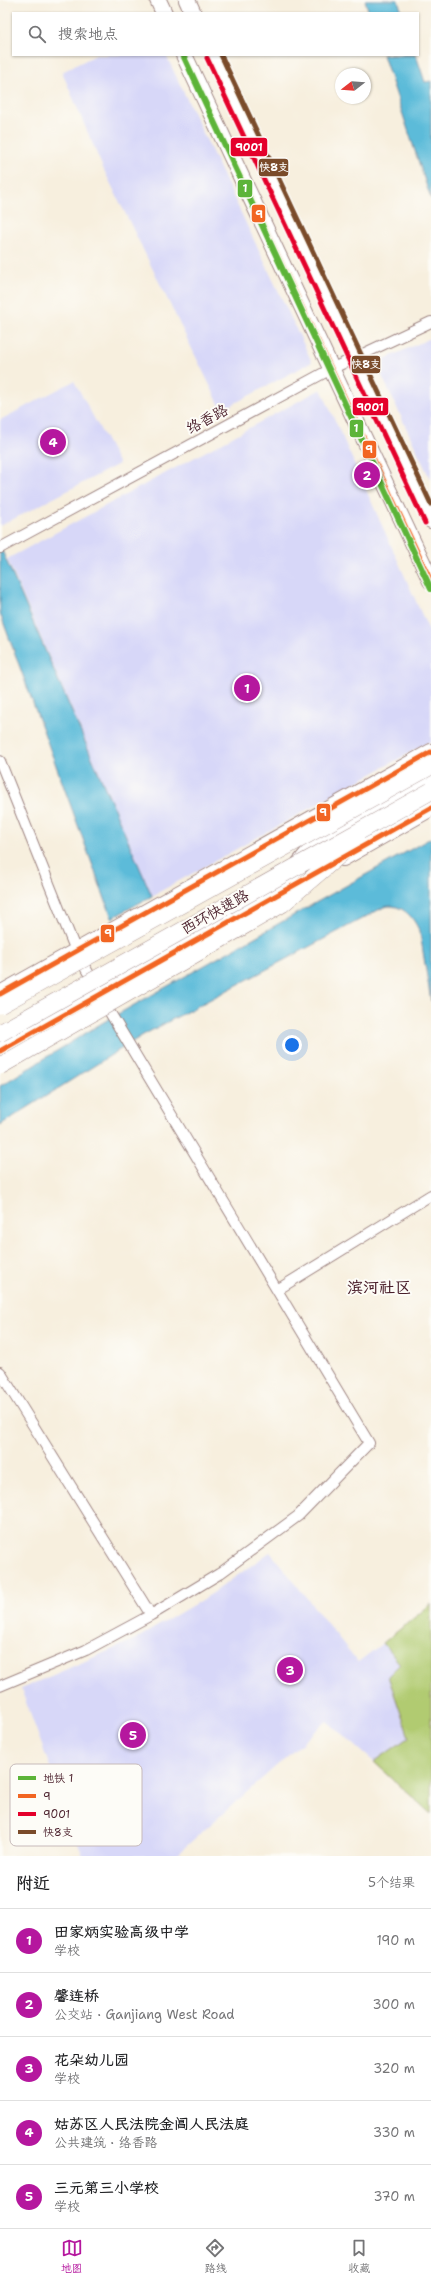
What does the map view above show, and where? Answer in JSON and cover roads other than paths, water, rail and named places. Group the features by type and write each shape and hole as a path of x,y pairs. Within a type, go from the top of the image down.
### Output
{"highway":[{"path":"0,1006 431,766"},
{"name":"西环快速路","path":"0,1033 431,791"},
{"path":"0,1066 282,904 387,815"}],"main road":[{"path":"158,0 164,12"},
{"path":"187,0 193,12"},
{"path":"184,56 431,581"},
{"path":"213,56 431,520"},
{"path":"277,253 300,242"},
{"path":"0,994 431,752"},
{"path":"273,897 322,836 431,777"},
{"path":"0,1051 431,808"}],"street":[{"name":"络香路","path":"2,547 331,369 431,322"},
{"path":"0,761 76,951 110,1013 132,1047 369,1443 298,1516 219,1574 151,1615 86,1650 0,1686"},
{"path":"277,1290 431,1195"},
{"path":"0,1372 151,1615"}],"water":[{"path":"365,0 398,0 402,12 369,12"},
{"path":"383,56 416,56 425,82 431,81 431,199"},
{"path":"0,546 152,896 112,918 0,613"},
{"path":"431,838 431,1001 418,927 411,917 402,909 390,906 384,907 143,1035 0,1125 0,1086 102,1023"}],"metro line":[{"name":"1","path":"183,56 431,589"}],"place":[{"name":"姑苏区人民法院金阊人民法庭","path":"53,442"},
{"name":"馨连桥","path":"367,475"},
{"name":"田家炳实验高级中学","path":"247,688"},
{"name":"花朵幼儿园","path":"290,1670"},
{"name":"三元第三小学校","path":"133,1735"}],"district":[{"name":"滨河社区","path":"379,1287"}]}
